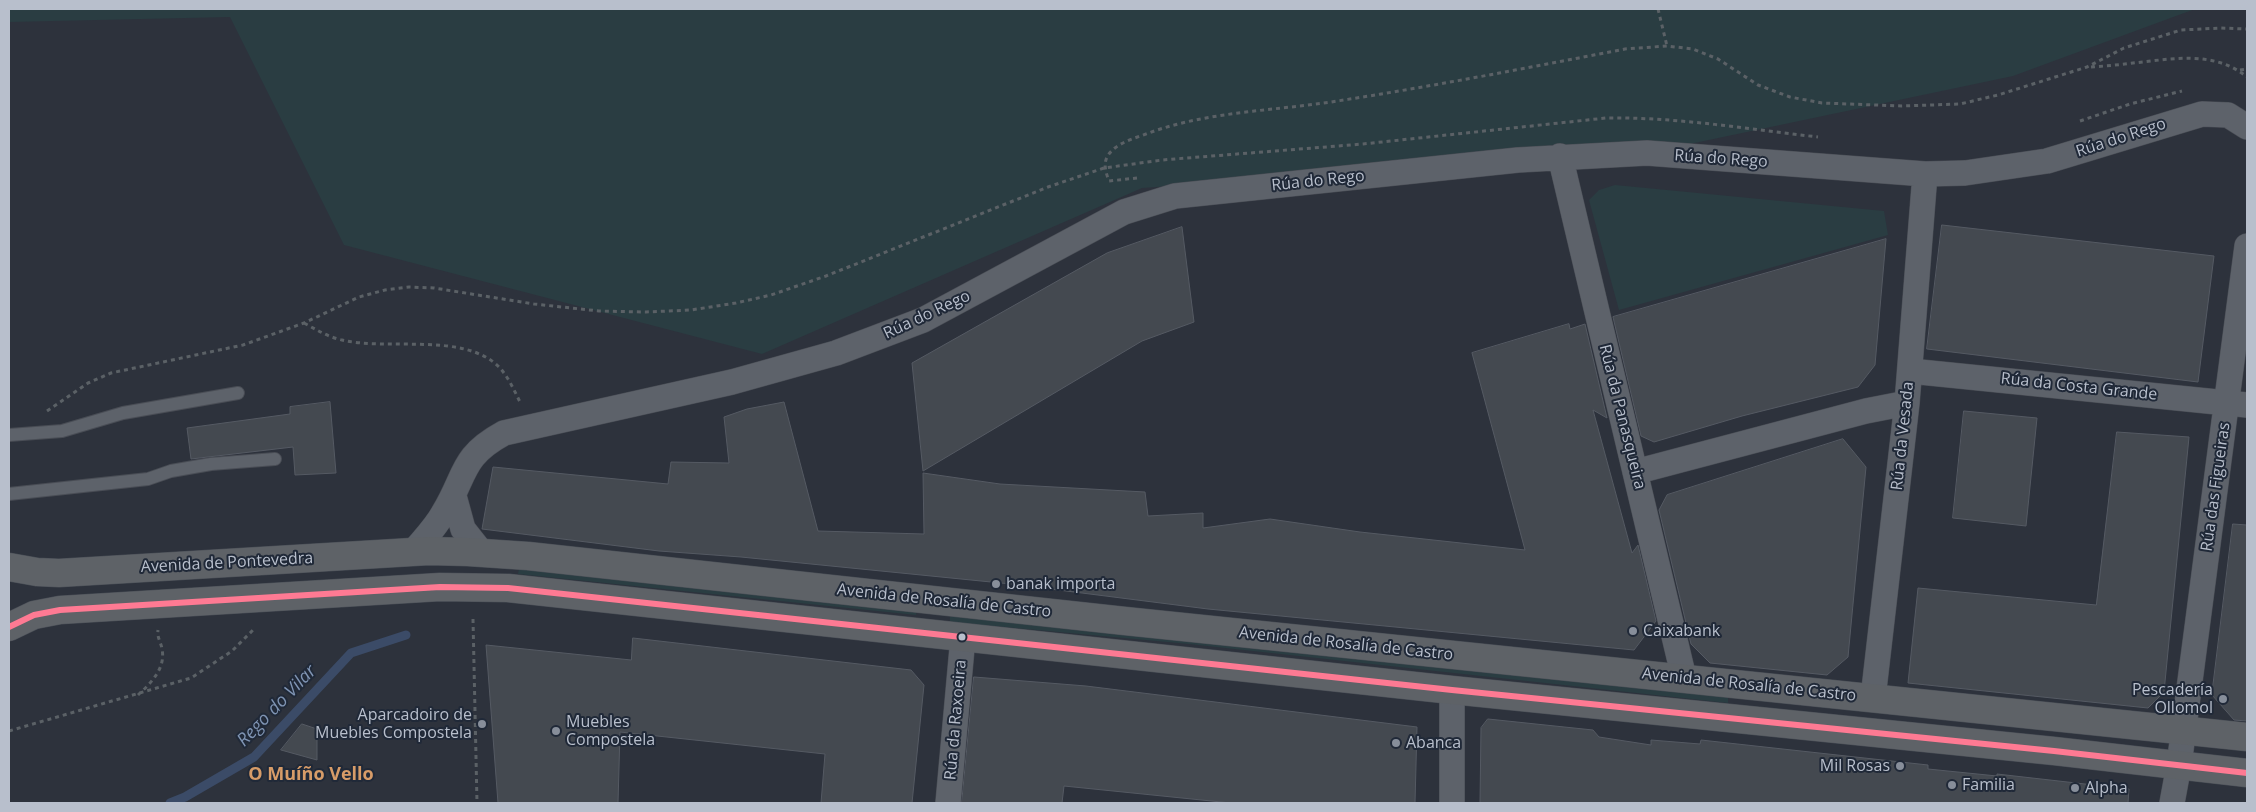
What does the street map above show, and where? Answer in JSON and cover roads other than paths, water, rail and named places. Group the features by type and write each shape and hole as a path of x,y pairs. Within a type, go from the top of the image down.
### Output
{"highway":[{"name":"Avenida de Pontevedra","path":"9,567 28,571 59,573 413,552 446,552"},
{"name":"Avenida de Rosalía de Castro","path":"446,552 570,560 1116,620 2182,728 2247,737"},
{"name":"Avenida de Rosalía de Castro","path":"9,627 34,615 60,610 440,587 508,588 1452,690 2247,773"}],"street":[{"name":"Rúa do Rego","path":"413,552 443,515 454,496 463,470 473,455 496,438 524,428 732,382 861,344 923,320 1124,212 1175,196 1560,156 1647,153 1925,174 1965,173 2048,160 2202,114 2228,114 2244,120"},
{"name":"Rúa da Panasqueira","path":"1560,156 1684,678"},
{"name":"Rúa da Vesada","path":"1873,698 1907,403 1925,174"},
{"name":"Rúa das Figueiras","path":"2172,803 2179,765 2182,728 2237,403 2247,246"},
{"name":"Rúa da Costa Grande","path":"1910,371 2237,403"},
{"path":"1636,472 1866,411 1907,403"},
{"path":"454,496 463,530 482,553"},
{"name":"Rúa da Raxoeira","path":"948,803 964,637"},
{"path":"1452,690 1452,803"}],"lane":[{"path":"14,434 62,431 123,413 238,392"},
{"path":"9,494 148,479 171,471 211,464 275,459"}],"waterway":[{"name":"Rego do Vilar","path":"170,803 185,797 254,757 351,653 406,635"}],"place":[{"name":"banak importa","path":"996,584"},
{"name":"Caixabank","path":"1633,631"},
{"name":"Pescadería Ollomol","path":"2223,699"},
{"name":"Aparcadoiro de Muebles Compostela","path":"482,724"},
{"name":"Muebles Compostela","path":"556,731"},
{"name":"Abanca","path":"1396,743"},
{"name":"Mil Rosas","path":"1900,766"},
{"name":"Familia","path":"1952,785"},
{"name":"Alpha","path":"2075,788"}],"district":[{"name":"O Muíño Vello","path":"311,775"}]}
